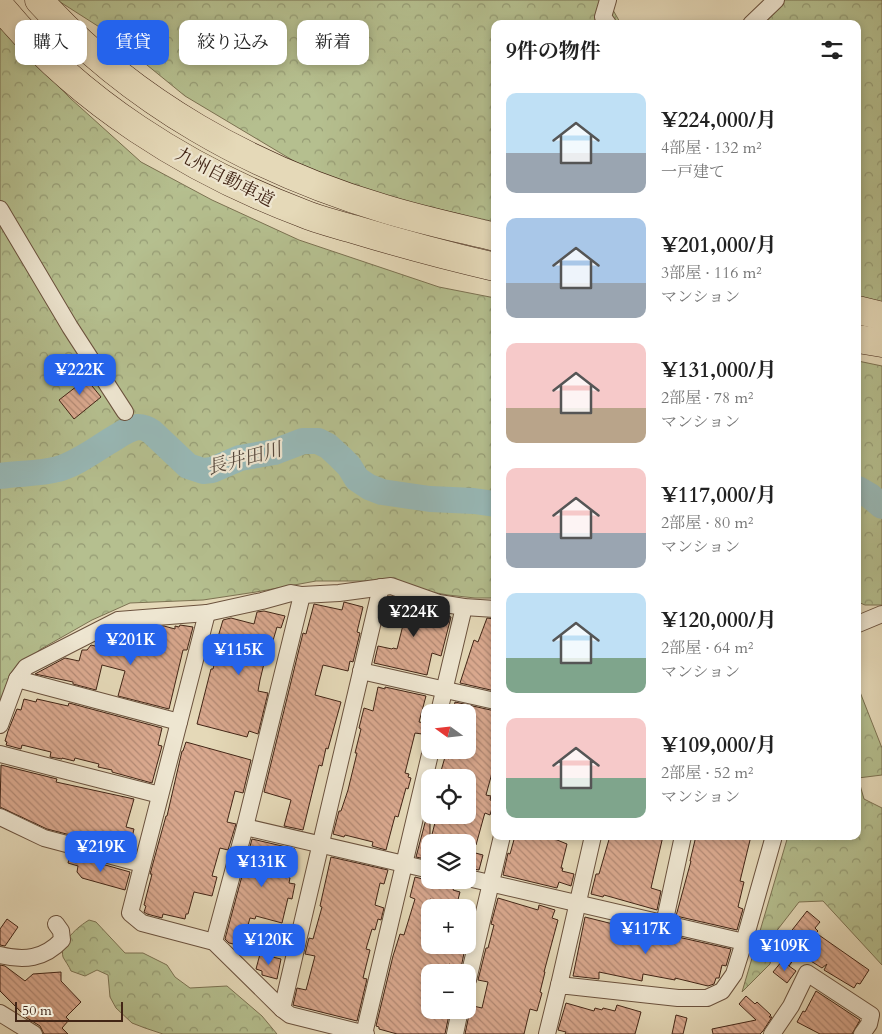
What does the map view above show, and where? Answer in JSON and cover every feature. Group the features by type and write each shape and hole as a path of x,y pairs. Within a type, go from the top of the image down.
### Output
{"highway":[{"name":"九州自動車道","path":"39,0 80,42 122,78 205,134 313,184 385,209 491,236"},
{"name":"九州自動車道","path":"0,6 15,24 56,65 102,104 146,135 193,163 246,190 303,214 418,248 491,265"},
{"path":"861,311 882,316"},
{"path":"861,339 882,343"}],"street":[{"path":"605,20 603,17 608,0"},
{"path":"755,20 776,0"},
{"path":"0,209 70,327 125,412"},
{"path":"0,725 17,679 26,667 118,620 207,613 291,593 338,593 392,586 439,603 491,609"},
{"path":"282,1009 381,587"},
{"path":"214,942 245,827 302,594"},
{"path":"441,704 464,607"},
{"path":"207,613 130,913 142,923 214,942 290,1015 365,1034 429,759"},
{"path":"361,671 491,700"},
{"path":"17,679 179,722"},
{"path":"0,754 160,795"},
{"path":"0,817 44,838 142,864"},
{"path":"245,827 421,868"},
{"path":"472,964 501,840"},
{"path":"547,1034 592,840"},
{"path":"664,924 682,840"},
{"path":"558,985 678,998 707,998 722,991 734,974 773,840"},
{"path":"476,880 744,942"},
{"path":"0,955 17,959 33,957 53,949 62,940 61,931 56,924"},
{"path":"772,1034 791,1006 807,973 871,1015 870,1024 862,1034"},
{"path":"455,1034 458,1019"},
{"path":"7,1023 34,1034"}],"green space":[{"path":"57,0 614,0 613,10 619,20 491,20 491,221 334,185 185,96 147,65 169,65 169,20 97,20 97,26"},
{"path":"780,0 882,0 882,304 861,299 861,20 760,20"},
{"path":"0,25 15,41 15,65 38,65 70,98 141,162 212,200 299,240 439,287 491,297 491,598 448,595 368,581 316,581 203,600 130,603 92,620 41,649 15,669 0,706"},
{"path":"861,362 882,366 882,605 861,603"},
{"path":"861,695 882,748 882,775 861,778"},
{"path":"861,788 864,799 882,808 882,965 823,901 799,902 775,933 770,964 742,992 787,840 861,840"},
{"path":"89,920 96,922 125,953 143,953 167,965 175,977 190,988 227,986 262,1016 277,1034 163,1034 132,1023 116,1008 110,997 108,975 97,970 85,976 71,971 63,957 64,946 67,940 75,930"}],"building":[{"path":"79,370 101,397 74,419 59,400 77,386 70,377"},
{"path":"388,599 411,604 451,617 441,656 432,653 427,675 374,663 378,646 397,649 404,621 385,616"},
{"path":"344,602 363,607 357,632 360,633 353,662 350,661 348,671 323,665 315,695 341,702 328,749 326,748 322,766 319,765 303,830 284,826 291,800 264,792 303,633 306,634 314,604 342,610"},
{"path":"264,611 285,616 281,628 277,627 272,644 269,643 260,680 258,691 268,693 258,734 249,731 247,737 197,724 221,638 218,637 223,620 231,618 254,624 257,612"},
{"path":"487,618 491,618 491,690 460,683 474,640 478,642"},
{"path":"180,625 193,627 187,650 183,650 169,709 118,696 125,671 102,665 96,690 73,684 73,682 35,674 65,658 79,661 82,650 87,650 91,645 107,649 110,636 127,639 125,647 149,653 155,627 164,626 175,629 175,626 179,627"},
{"path":"378,687 426,696 424,704 421,704 419,722 421,722 421,734 415,733 405,773 409,774 408,777 411,778 408,789 406,788 398,817 395,816 386,850 372,846 373,842 333,834 339,811 341,811 348,790 357,753 355,753 364,708 373,711"},
{"path":"24,699 36,702 37,699 68,706 69,703 162,728 158,745 162,746 152,783 98,767 99,764 75,758 74,761 50,757 51,752 22,745 21,749 6,745 7,742 5,741 8,731 17,709 21,710"},
{"path":"476,707 491,710 491,777 486,795 491,796 491,812 490,815 485,813 476,845 476,834 432,834 435,824 476,824 476,769 442,769 444,759 476,759"},
{"path":"186,742 251,760 243,793 235,791 227,822 236,824 228,850 220,848 212,876 217,877 212,896 194,892 185,919 163,914 162,918 144,912 146,906 144,905 152,874 150,874"},
{"path":"1,765 57,779 56,782 134,799 126,827 134,829 130,846 126,844 125,849 47,829 0,807"},
{"path":"425,824 430,824 430,834 422,834"},
{"path":"421,838 421,858 416,857"},
{"path":"252,839 295,849 288,877 290,878 289,883 295,884 292,899 288,898 282,923 256,916 255,919 250,918 242,946 229,943 225,939"},
{"path":"514,840 557,840 567,844 561,868 563,868 562,871 574,874 571,886 559,882 557,888 503,875 508,853 510,854"},
{"path":"609,840 662,840 651,888 661,891 657,910 604,895 603,897 591,894 596,874 599,874"},
{"path":"695,840 750,840 740,881 744,882 738,907 743,909 737,930 676,916"},
{"path":"476,853 483,855 479,870 476,869"},
{"path":"70,855 130,872 125,890 82,878 77,872 78,866 68,863"},
{"path":"331,857 388,870 384,884 380,883 375,905 384,908 381,920 378,919 375,930 372,929 366,949 370,950 363,978 367,979 357,1021 293,1005 297,988 306,990 315,956 305,954 309,938 313,939 322,907 320,906"},
{"path":"415,877 421,879 421,889 453,889 460,892 458,899 421,899 421,954 464,954 462,964 421,964 421,1019 448,1019 445,1034 397,1034 379,1029 376,1026 393,956 400,934 404,935 415,899 410,897"},
{"path":"498,898 538,910 539,905 555,910 552,918 558,920 544,972 540,992 542,993 537,1011 530,1009 524,1034 465,1034 468,1019 476,1019 476,1007 482,1008 488,982 478,980 494,925 491,924"},
{"path":"807,911 820,922 815,928 818,931 816,933 869,970 860,984 857,983 854,988 824,970 827,964 822,968 798,953 789,966 776,955"},
{"path":"585,917 731,949 726,966 722,965 719,978 716,978 714,984 708,986 675,978 675,980 643,974 642,981 599,972 599,979 573,976"},
{"path":"7,919 18,927 5,946 0,945 0,929"},
{"path":"260,954 281,959 277,979 262,975 262,971 256,969"},
{"path":"782,961 796,971 787,983 773,972"},
{"path":"0,965 5,966 25,981 33,974 61,972 61,981 81,1002 66,1017 69,1020 62,1028 68,1034 44,1034 40,1026 27,1018 0,991"},
{"path":"816,991 860,1020 852,1034 820,1034 797,1022 803,1011 805,1012"},
{"path":"746,996 755,1004 757,1002 771,1015 769,1017 772,1017 763,1031 760,1034 713,1034 712,1029 756,1020 739,1004"},
{"path":"566,1003 594,1011 595,1008 602,1010 603,1008 615,1011 617,1005 641,1012 635,1034 565,1034 566,1032 558,1030"},
{"path":"676,1015 687,1018 683,1034 672,1034"}],"waterway":[{"name":"長井田川","path":"0,476 58,469 80,460 125,432 140,427 152,432 188,466 203,471 212,470 240,458 274,452 303,441 318,441 328,446 340,457 349,466 357,479 369,487 382,492 430,499 491,503"},
{"name":"長井田川","path":"861,491 882,506"}]}
